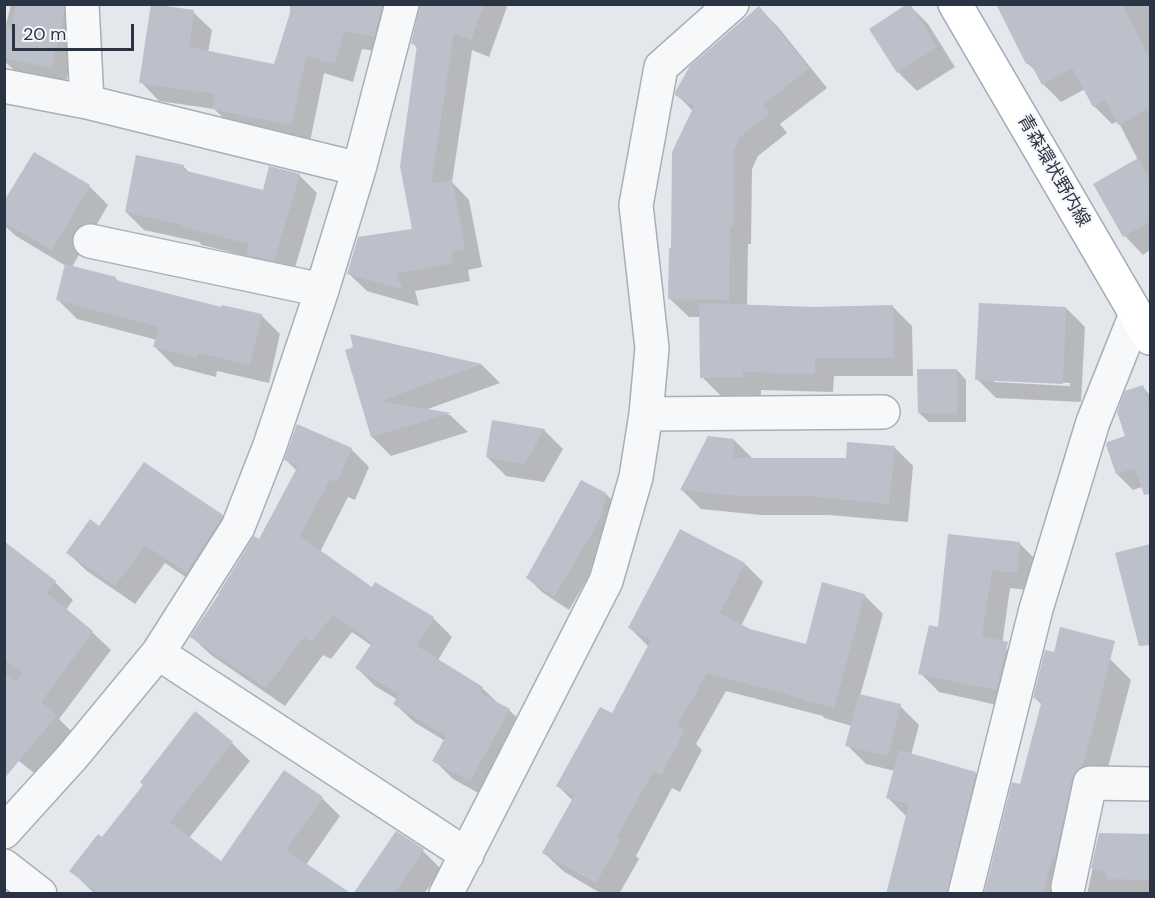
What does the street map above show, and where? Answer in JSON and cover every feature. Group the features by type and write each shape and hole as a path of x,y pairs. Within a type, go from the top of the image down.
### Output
{"main road":[{"name":"青森環状野内線","path":"956,4 1143,326"}],"street":[{"path":"82,4 87,102"},
{"path":"4,832 72,757 158,653 238,527 269,448 322,290 359,169 402,4"},
{"path":"446,894 606,581 636,477 646,414 652,348 636,205 661,67 732,4"},
{"path":"4,86 87,102 359,169"},
{"path":"90,241 322,290"},
{"path":"965,894 1036,609 1094,422 1143,326"},
{"path":"646,414 883,412"},
{"path":"158,653 467,855"},
{"path":"1068,887 1090,783 1150,784"},
{"path":"4,866 40,894"}],"building":[{"path":"16,4 63,4 64,15 51,68 4,58 4,24 12,26"},
{"path":"151,4 194,10 189,47 274,64 290,13 290,4 382,4 374,37 344,31 335,64 306,56 292,125 212,109 215,94 139,83"},
{"path":"420,4 484,4 471,40 454,33 431,184 452,180 465,249 451,252 453,263 397,273 402,289 347,274 358,237 412,229 400,166 417,45 411,44"},
{"path":"910,4 937,47 897,73 869,29"},
{"path":"996,4 1122,4 1150,59 1150,107 1118,125 1105,100 1093,107 1072,68 1042,85 1030,62 1026,64"},
{"path":"759,6 809,68 763,105 770,113 740,137 734,150 729,300 668,299 672,152 694,106 675,95 675,92 690,66"},
{"path":"34,152 90,185 52,250 4,223 4,201"},
{"path":"136,155 184,165 183,170 263,190 269,166 300,174 274,261 247,255 249,244 182,227 183,225 125,212"},
{"path":"1138,158 1150,181 1150,221 1123,237 1093,184"},
{"path":"65,264 116,277 115,280 221,307 222,305 262,314 250,365 199,353 197,358 153,347 159,327 56,300"},
{"path":"699,303 814,307 893,305 894,358 815,358 815,374 743,372 743,377 700,378"},
{"path":"979,303 1066,307 1063,384 975,380"},
{"path":"350,334 482,364 380,401 451,413 371,437 345,350 353,347"},
{"path":"917,369 957,369 957,413 918,413"},
{"path":"1143,385 1150,407 1150,494 1144,495 1135,468 1116,474 1106,445 1107,442 1125,436 1117,412 1125,391"},
{"path":"492,420 545,429 524,464 486,457"},
{"path":"297,424 352,448 337,482 330,479 300,536 372,587 375,582 434,617 417,646 483,687 480,693 510,709 470,781 432,761 446,736 393,704 399,694 355,668 372,643 333,614 312,642 304,637 266,688 190,637 254,536 259,539 298,466 284,460"},
{"path":"708,436 734,439 733,458 846,458 847,442 895,446 889,504 809,496 741,496 680,490"},
{"path":"144,462 223,515 187,573 145,545 115,586 66,553 90,519 99,526"},
{"path":"581,480 606,493 601,517 554,597 526,578"},
{"path":"680,529 745,563 720,613 750,629 806,644 822,582 865,594 834,708 707,673 677,726 685,730 661,775 653,771 617,837 621,839 596,883 542,853 574,796 556,786 600,707 612,713 651,640 628,628"},
{"path":"948,534 1020,542 1017,573 992,570 982,636 1008,642 996,690 918,674 929,625 938,627"},
{"path":"4,541 56,581 47,593 93,631 41,702 57,715 4,779 4,673 15,682 23,673 4,659"},
{"path":"1150,544 1150,645 1139,646 1115,553"},
{"path":"1060,627 1115,641 1085,757 1082,766 1075,772 1072,779 1055,858 1052,858 1043,894 984,894 1012,782 1020,784 1042,700 1033,698 1045,650 1054,652"},
{"path":"859,694 901,704 888,756 845,746"},
{"path":"195,711 233,742 170,822 221,861 284,770 323,797 286,850 352,894 99,894 69,871 98,834 102,837 143,785 140,782"},
{"path":"899,750 976,772 947,894 886,894 909,804 886,798"},
{"path":"396,831 424,849 394,894 353,894"},
{"path":"1099,833 1150,834 1150,880 1106,879 1106,872 1091,868"}]}
